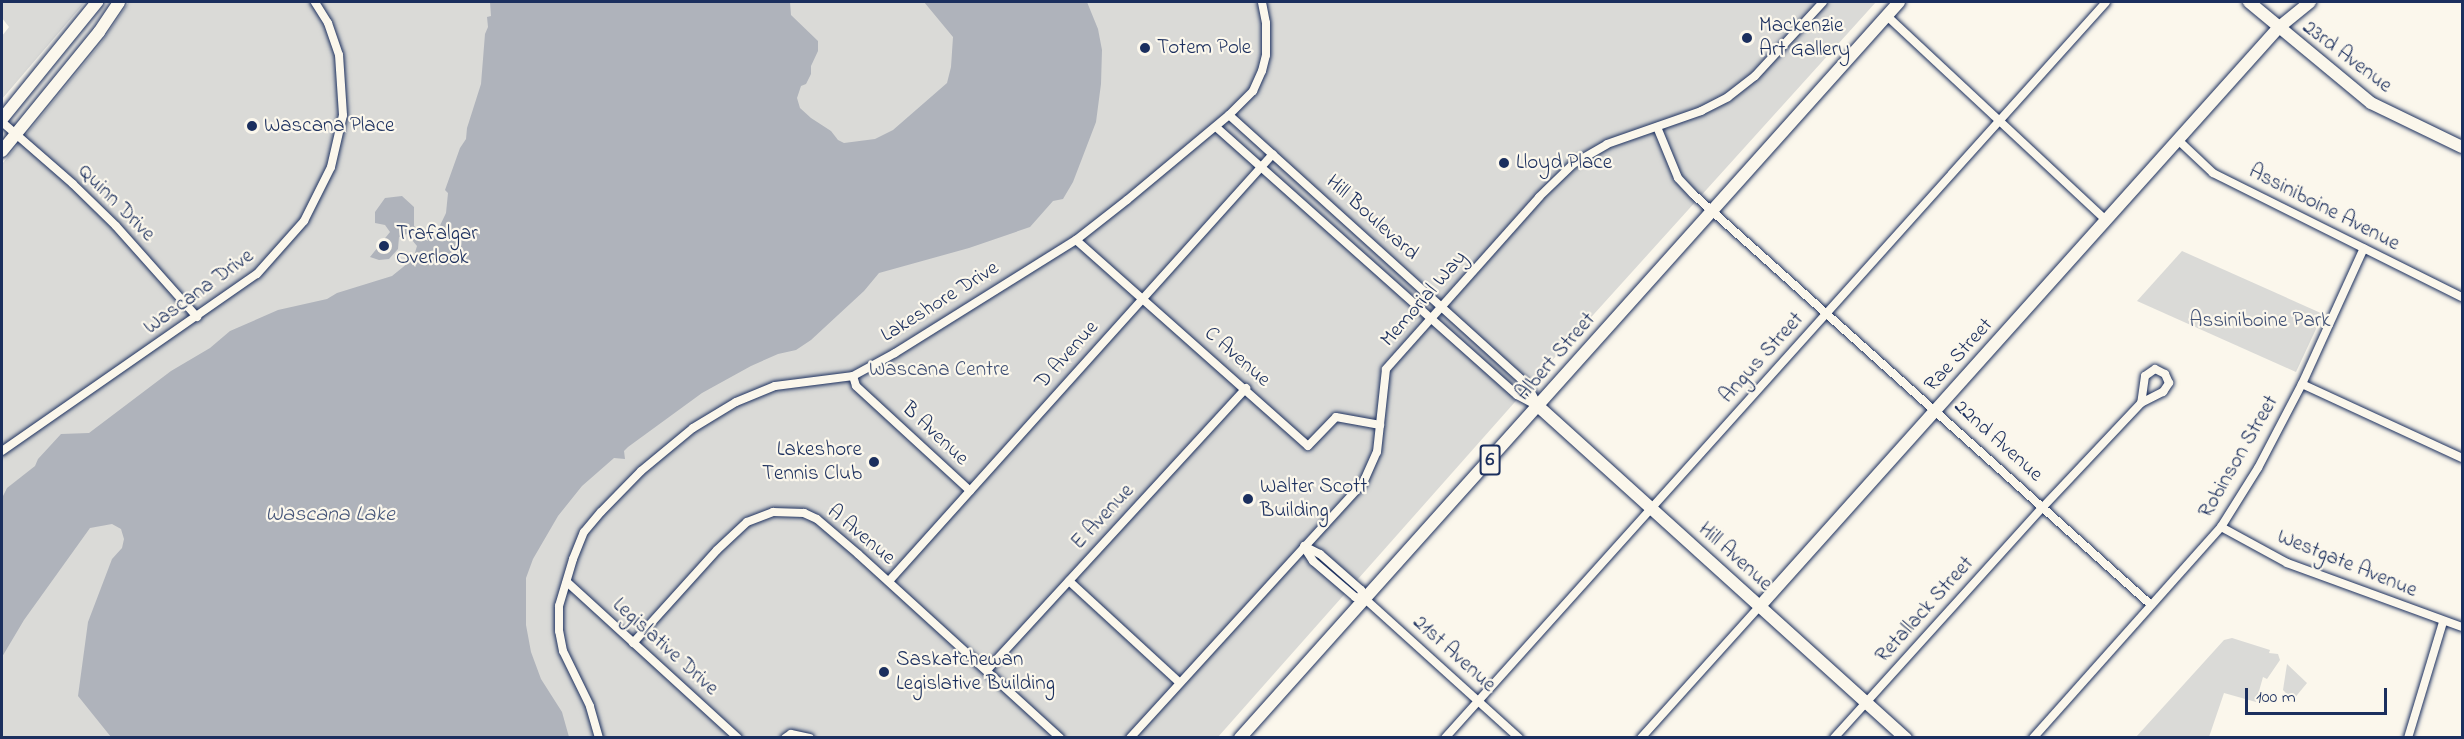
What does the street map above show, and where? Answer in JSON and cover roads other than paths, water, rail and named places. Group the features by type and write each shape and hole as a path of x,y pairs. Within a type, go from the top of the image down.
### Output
{"street":[{"path":"2,121 97,2"},
{"path":"2,150 99,32 119,2"},
{"name":"Wascana Drive","path":"2,451 197,317 271,262 304,221 331,167 343,115 342,73 339,56 328,23 315,2"},
{"name":"Lakeshore Drive","path":"599,738 590,706 563,651 559,630 559,606 584,532 641,471 693,428 736,402 775,386 853,376 895,353 1076,240 1216,127 1253,91 1262,71 1266,23 1262,2"},
{"name":"Memorial Way","path":"1130,738 1363,483 1377,452 1386,369 1533,203 1573,164 1606,144 1701,111 1728,97 1755,76 1823,2"},
{"name":"Albert Street","path":"1240,738 1711,209 1899,2"},
{"name":"Angus Street","path":"1445,738 1999,118 2106,2"},
{"name":"23rd Avenue","path":"2249,2 2371,103 2463,147"},
{"name":"Rae Street","path":"1641,738 2278,28 2310,2"},
{"path":"1887,16 2106,220"},
{"name":"Hill Boulevard","path":"1229,116 1526,383 1538,406"},
{"name":"Quinn Drive","path":"2,121 116,226 197,317"},
{"name":"Hill Boulevard","path":"1216,127 1517,395 1538,406"},
{"name":"22nd Avenue","path":"1657,127 1678,178 2151,606"},
{"name":"Assiniboine Avenue","path":"2178,140 2213,172 2463,297"},
{"name":"D Avenue","path":"889,581 1273,154"},
{"name":"C Avenue","path":"1076,240 1246,388 1308,446 1336,417 1380,424"},
{"name":"Robinson Street","path":"2033,738 2222,527 2258,468 2302,384 2364,248"},
{"name":"B Avenue","path":"853,376 856,386 970,491"},
{"path":"2302,384 2463,458"},
{"name":"E Avenue","path":"987,670 1246,388"},
{"name":"Retallack Street","path":"1834,738 2043,507 2140,404"},
{"name":"Hill Avenue","path":"1538,406 1906,738"},
{"name":"A Avenue","path":"633,643 731,536 747,522 773,512 797,512 817,519 889,581 1060,738"},
{"name":"Westgate Avenue","path":"2222,527 2287,563 2443,622 2463,627"},
{"name":"21st Avenue","path":"1304,546 1313,561 1354,597 1364,598 1519,738"},
{"path":"1069,581 1179,682"},
{"name":"Legislative Drive","path":"567,582 738,738"},
{"path":"2408,738 2443,622"},
{"path":"786,738 791,734 810,738"}],"water":[{"name":"Wascana Lake","path":"490,2 790,2 791,15 818,41 818,51 811,66 811,74 806,84 801,86 797,98 800,108 844,143 875,139 893,130 947,83 951,67 953,37 924,2 1087,2 1098,29 1102,50 1101,84 1096,122 1073,182 1063,199 1053,201 1030,227 969,248 879,273 864,291 811,340 796,350 778,354 751,366 702,393 628,447 624,451 625,459 614,458 582,486 558,516 533,559 526,578 526,625 531,652 541,679 562,712 569,737 111,737 78,696 88,622 112,559 122,548 124,539 121,529 112,524 90,528 24,620 2,657 2,498 7,488 35,466 38,459 61,434 89,433 171,371 210,348 230,331 278,310 327,299 337,293 392,276 413,259 417,246 407,234 399,237 398,249 389,259 379,260 370,257 390,232 385,225 375,223 375,212 385,198 402,196 414,207 414,226 427,237 435,236 446,213 448,193 445,190 460,148 466,139 467,128 481,84 485,34 488,27 487,17 491,16"}],"place":[{"name":"Mackenzie Art Gallery","path":"1747,38"},
{"name":"Totem Pole","path":"1145,48"},
{"name":"Wascana Place","path":"252,126"},
{"name":"Lloyd Place","path":"1504,163"},
{"name":"Trafalgar Overlook","path":"384,246"},
{"name":"Lakeshore Tennis Club","path":"874,462"},
{"name":"Walter Scott Building","path":"1248,499"},
{"name":"Saskatchewan Legislative Building","path":"884,672"}],"park label":[{"name":"Assiniboine Park","path":"2260,321"},
{"name":"Wascana Centre","path":"939,370"}]}
